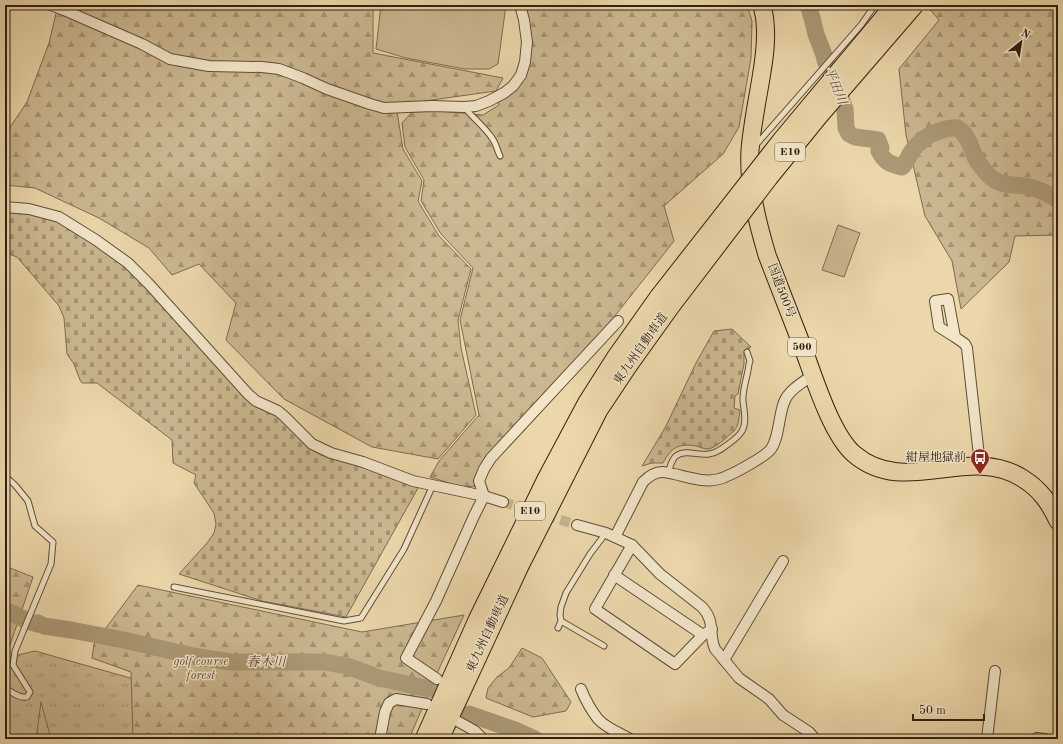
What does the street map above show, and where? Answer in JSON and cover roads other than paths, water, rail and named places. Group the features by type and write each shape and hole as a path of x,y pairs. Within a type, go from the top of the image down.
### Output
{"highway":[{"name":"国道500号","path":"762,5 765,23 765,47 750,151 752,190 767,255 828,413 841,438 853,453 870,464 890,471 921,472 980,465 991,466 1014,473 1032,484 1044,497 1051,506 1058,521"},
{"name":"東九州自動車道","path":"440,739 520,566 599,410 666,301 782,139 894,5"},
{"name":"東九州自動車道","path":"424,739 477,620 550,472 587,402 615,358 666,301 915,5"}],"street":[{"path":"51,5 142,44 170,59 209,66 262,67 279,69 327,89 384,108 476,106 504,93 513,86 521,75 525,62 526,42 524,20 520,5"},
{"path":"5,206 29,209 59,217 96,240 128,263 159,294 248,394 256,401 278,411 312,444 331,454 363,462 413,481 484,496 503,502"},
{"path":"437,678 406,658 436,601 484,496 479,481 484,469 491,458 618,321"},
{"path":"955,337 964,344 968,355 980,465"},
{"path":"610,535 643,482 649,476 662,472 708,481 716,480 728,476 765,454 770,450 774,443 788,394 813,375"},
{"path":"577,525 610,535 632,545 660,574 706,611 712,629 713,645 738,678 769,699 783,715 809,732 815,739"},
{"path":"632,545 595,609 675,664 703,635 712,629"},
{"path":"724,660 783,561"},
{"path":"614,575 703,635"},
{"path":"987,739 995,671"},
{"path":"581,689 585,698 599,719 609,727 630,739"},
{"path":"380,739 385,712 389,702 396,699 427,704"},
{"path":"459,722 475,731 483,739"}],"lane":[{"path":"750,151 774,126 816,75 861,25 875,5"},
{"path":"464,107 494,140 500,156"},
{"path":"668,473 672,461 676,456 688,453 704,454 720,451 742,431 745,412 743,396 750,364 747,352"},
{"path":"5,476 15,485 28,501 35,526 53,542 51,564 15,651 13,665 30,692 27,697 24,698 5,688"},
{"path":"174,587 344,621 361,618 404,549 434,485"},
{"path":"558,628 561,621 560,615 562,607 569,587 590,554 610,535"},
{"path":"561,621 604,646"}],"waterway":[{"name":"平田川","path":"808,5 825,60 845,109 846,128 849,134 855,137 878,140 881,148 879,151 886,161 902,167 913,150 926,137 939,131 957,128 964,134 976,159 985,172 996,181 1005,184 1033,188 1058,200"},
{"name":"春木川","path":"5,610 28,621 44,626 124,640 193,656 230,662 324,662 347,666 379,678 434,690"},
{"name":"春木川","path":"469,714 515,730 535,739"}],"tunnel":[{"path":"503,502 577,525"}],"place":[{"name":"紺屋地獄前","path":"980,475"}],"park label":[{"name":"golf course forest","path":"201,669"}]}
